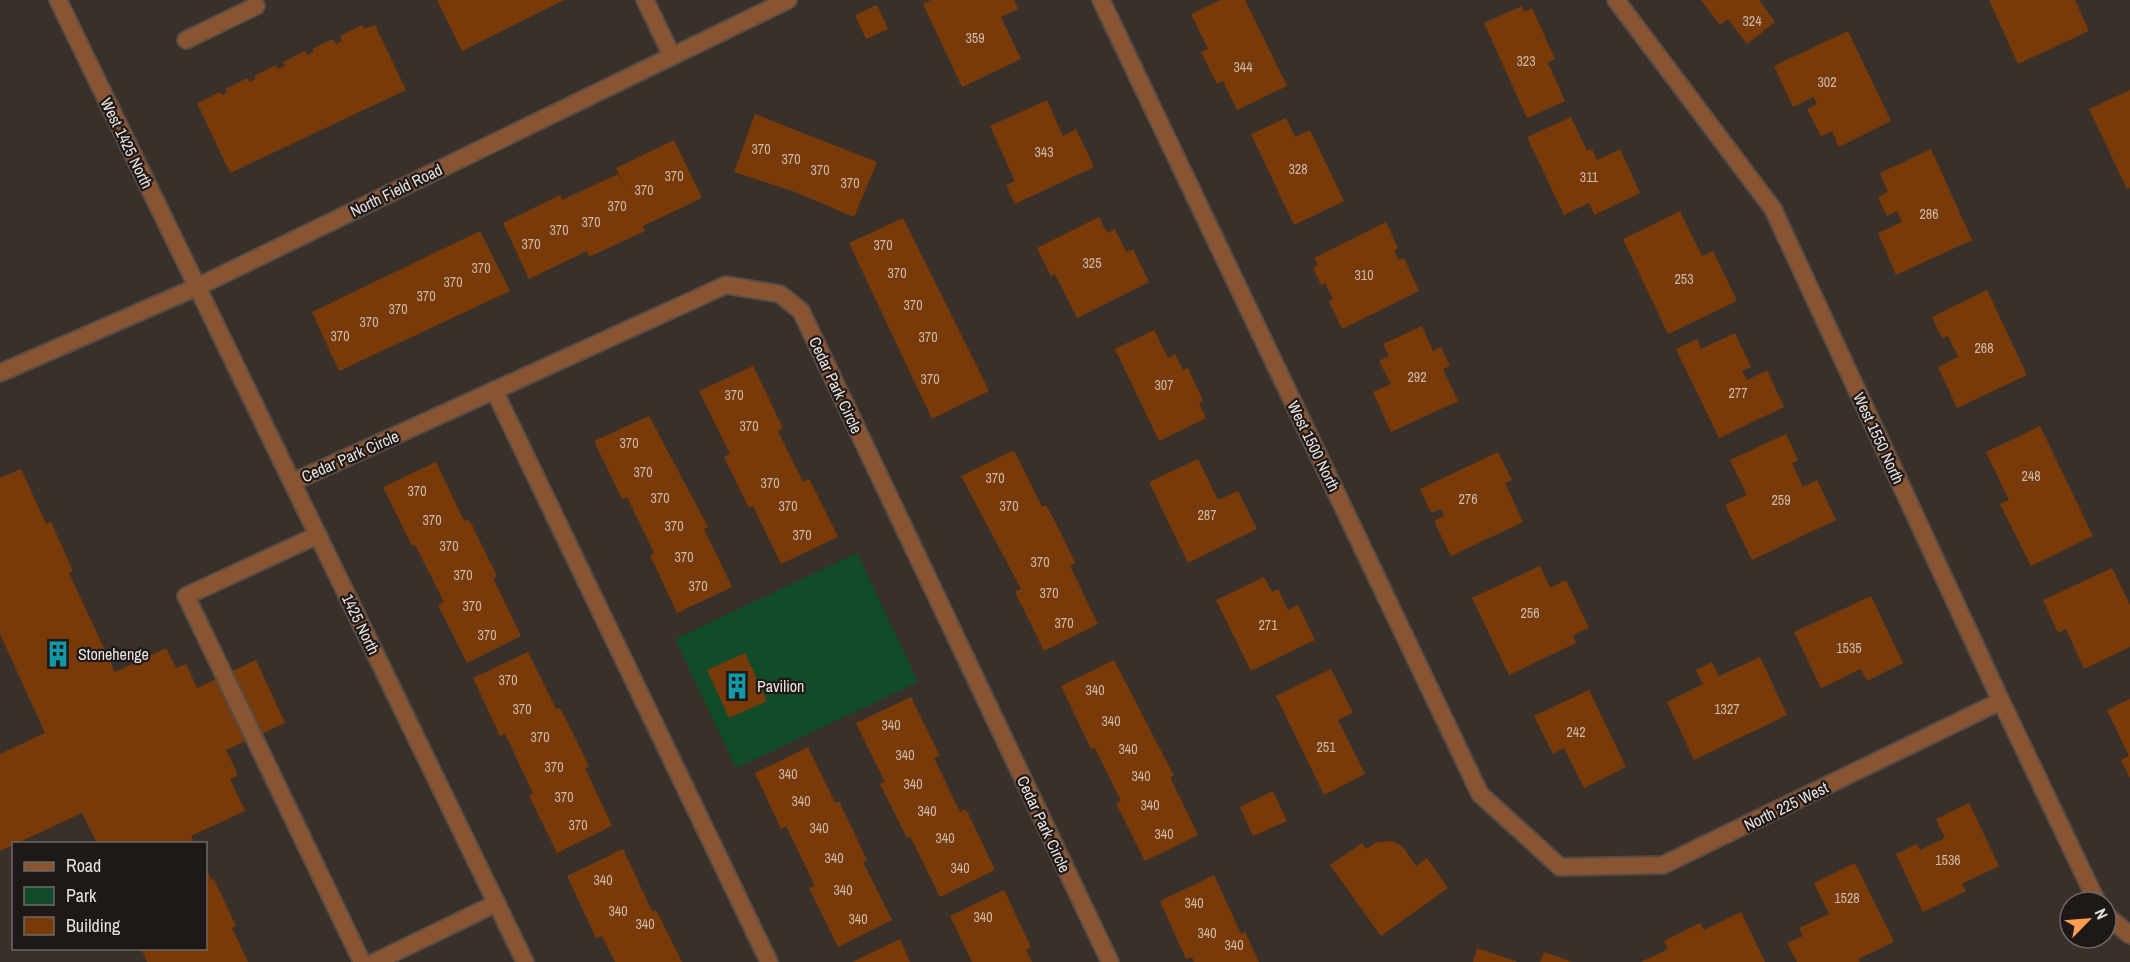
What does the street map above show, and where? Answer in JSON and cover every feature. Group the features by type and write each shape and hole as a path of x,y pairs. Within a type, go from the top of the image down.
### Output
{"street":[{"name":"West 1425 North","path":"58,0 197,287"},
{"path":"645,0 672,56"},
{"name":"North Field Road","path":"0,373 197,287 788,0"},
{"name":"West 1500 North","path":"1101,0 1480,794 1560,867"},
{"name":"West 1550 North","path":"1616,0 1773,209 2091,890"},
{"path":"186,40 259,2"},
{"name":"Cedar Park Circle","path":"293,482 726,285 780,294 801,311 1110,962"},
{"name":"1425 North","path":"197,287 525,962"},
{"path":"494,390 769,962"},
{"path":"318,535 186,596 362,962"},
{"name":"North 225 West","path":"1560,867 1663,865 2001,701"},
{"path":"375,962 497,903"},
{"path":"2118,925 2130,935"}],"green space":[{"path":"857,553 918,682 736,768 675,639"}],"building":[{"path":"437,0 564,0 462,51"},
{"path":"931,0 1014,0 1018,9 1001,17 1021,59 962,87 923,4"},
{"path":"1220,0 1245,0 1287,86 1237,110 1223,81 1217,84 1201,52 1208,49 1191,14"},
{"path":"1701,0 1759,0 1775,22 1747,44 1728,19 1720,25"},
{"path":"1989,0 2075,0 2089,31 2018,64"},
{"path":"877,5 888,29 866,39 855,15"},
{"path":"1522,6 1524,12 1532,8 1555,59 1548,63 1565,101 1527,118 1484,23"},
{"path":"362,25 364,29 375,25 406,90 230,173 197,103 220,92 222,95 227,93 225,89 247,78 250,82 256,79 254,76 276,65 278,69 285,66 283,62 305,51 307,55 314,52 312,49 333,39 336,44 342,41 340,36"},
{"path":"1848,31 1891,121 1839,147 1832,131 1821,136 1807,109 1817,104 1814,97 1793,107 1774,66"},
{"path":"2130,90 2130,188 2127,189 2089,109"},
{"path":"1047,100 1063,136 1076,129 1094,167 1015,204 1006,185 1015,181 990,126"},
{"path":"755,114 877,162 854,217 795,192 734,172"},
{"path":"1571,117 1587,151 1592,149 1597,160 1620,149 1640,193 1594,215 1589,203 1564,215 1527,137"},
{"path":"1286,118 1295,137 1310,130 1344,201 1294,225 1251,134"},
{"path":"674,140 702,198 643,226 645,231 589,257 587,251 529,279 503,223 560,195 562,200 618,174 627,191 616,168"},
{"path":"1931,149 1972,240 1896,275 1878,233 1902,222 1897,211 1887,216 1878,197 1888,192 1880,173"},
{"path":"1680,211 1702,256 1713,251 1737,301 1668,334 1623,239"},
{"path":"1099,217 1107,233 1115,229 1126,252 1133,249 1149,282 1077,318 1055,274 1051,276 1037,248"},
{"path":"903,218 989,391 932,419 849,243"},
{"path":"1386,222 1398,248 1394,250 1399,260 1404,258 1419,291 1342,329 1329,301 1333,299 1325,283 1321,285 1313,268 1318,265 1314,258"},
{"path":"480,231 510,291 339,371 312,312"},
{"path":"1987,290 2027,375 1957,408 1938,367 1958,357 1948,336 1942,338 1932,317"},
{"path":"1422,326 1433,351 1441,347 1450,366 1443,369 1458,401 1391,432 1373,392 1391,384 1379,361 1389,356 1383,344"},
{"path":"1154,330 1168,358 1175,354 1183,370 1188,368 1203,401 1199,403 1206,418 1159,441 1115,349"},
{"path":"1735,333 1751,367 1742,371 1747,380 1767,370 1784,407 1719,438 1676,349 1697,339 1701,349"},
{"path":"753,366 783,428 778,431 803,482 809,479 838,537 781,564 753,506 749,508 724,457 730,454 699,391"},
{"path":"649,416 708,527 704,529 732,587 677,613 650,555 654,553 627,497 622,499 594,441"},
{"path":"2040,426 2093,536 2031,566 2000,504 2009,500 1986,452"},
{"path":"1786,434 1798,460 1792,463 1803,487 1817,480 1836,520 1752,560 1725,505 1747,495 1730,460"},
{"path":"1014,450 1042,507 1046,505 1061,533 1075,563 1070,566 1098,624 1044,651 1015,592 1021,589 961,476"},
{"path":"1498,452 1512,480 1505,483 1523,522 1451,556 1434,521 1444,516 1441,509 1431,513 1420,489"},
{"path":"1198,459 1218,500 1238,491 1257,529 1188,563 1149,482"},
{"path":"436,462 464,521 469,519 497,576 493,578 521,636 467,663 438,605 444,602 415,545 412,546 383,487"},
{"name":"Stonehenge","path":"21,469 46,524 51,522 73,571 69,573 115,672 166,648 176,668 186,664 197,688 256,660 285,723 226,750 238,775 230,779 245,811 191,836 194,842 96,842 82,813 19,842 12,842 12,845 0,851 0,754 45,733 0,634 0,478"},
{"path":"1540,566 1550,588 1566,580 1589,628 1573,635 1576,643 1509,675 1472,598"},
{"path":"2112,568 2130,605 2130,647 2084,669 2066,629 2058,633 2043,600"},
{"path":"1264,577 1272,592 1278,589 1288,610 1298,605 1315,640 1251,671 1216,600"},
{"path":"1871,596 1903,663 1867,681 1861,669 1821,688 1794,632"},
{"path":"528,652 556,709 560,708 576,739 589,767 585,768 612,826 557,853 529,796 533,793 505,734 500,736 473,678"},
{"name":"Pavilion","path":"745,653 767,701 729,718 707,670"},
{"path":"1760,657 1787,715 1694,760 1667,702 1703,684 1696,670 1712,662 1719,676"},
{"path":"1114,660 1174,776 1170,777 1198,835 1145,861 1116,803 1121,801 1095,748 1091,749 1061,686"},
{"path":"1331,669 1353,713 1338,720 1365,774 1324,795 1276,696"},
{"path":"1589,690 1626,767 1584,788 1564,748 1553,754 1534,716"},
{"path":"911,697 940,756 934,758 960,812 966,809 995,870 940,897 910,836 907,838 880,784 885,782 856,723"},
{"path":"2130,699 2130,778 2121,760 2129,756 2107,710"},
{"path":"808,747 835,803 839,801 867,860 863,862 892,920 838,947 809,888 815,886 786,826 781,829 755,773"},
{"path":"1273,791 1287,821 1253,836 1240,807"},
{"path":"1969,803 1999,866 1962,884 1966,891 1923,912 1896,854 1917,844 1920,850 1945,838 1936,819"},
{"path":"1392,841 1403,847 1416,866 1427,858 1448,888 1381,936 1330,865 1362,843 1366,849 1377,842"},
{"path":"623,849 652,911 656,910 682,962 615,962 602,936 596,938 567,876"},
{"path":"1855,863 1894,942 1858,959 1860,962 1797,962 1787,943 1803,936 1799,928 1829,914 1814,883"},
{"path":"207,870 211,880 214,879 236,926 232,928 248,962 147,962 142,950 207,950"},
{"path":"1214,875 1241,934 1245,932 1259,962 1194,962 1192,957 1186,959 1160,901"},
{"path":"1004,890 1031,947 1026,950 1032,962 972,962 950,916"},
{"path":"1741,912 1765,962 1641,962 1668,949 1664,941 1700,923 1704,930"},
{"path":"900,939 910,962 852,962"},
{"path":"1477,948 1518,962 1473,962"},
{"path":"1544,952 1573,962 1540,962"}],"place":[{"name":"Stonehenge","path":"58,654"},
{"name":"Pavilion","path":"737,686"}]}
